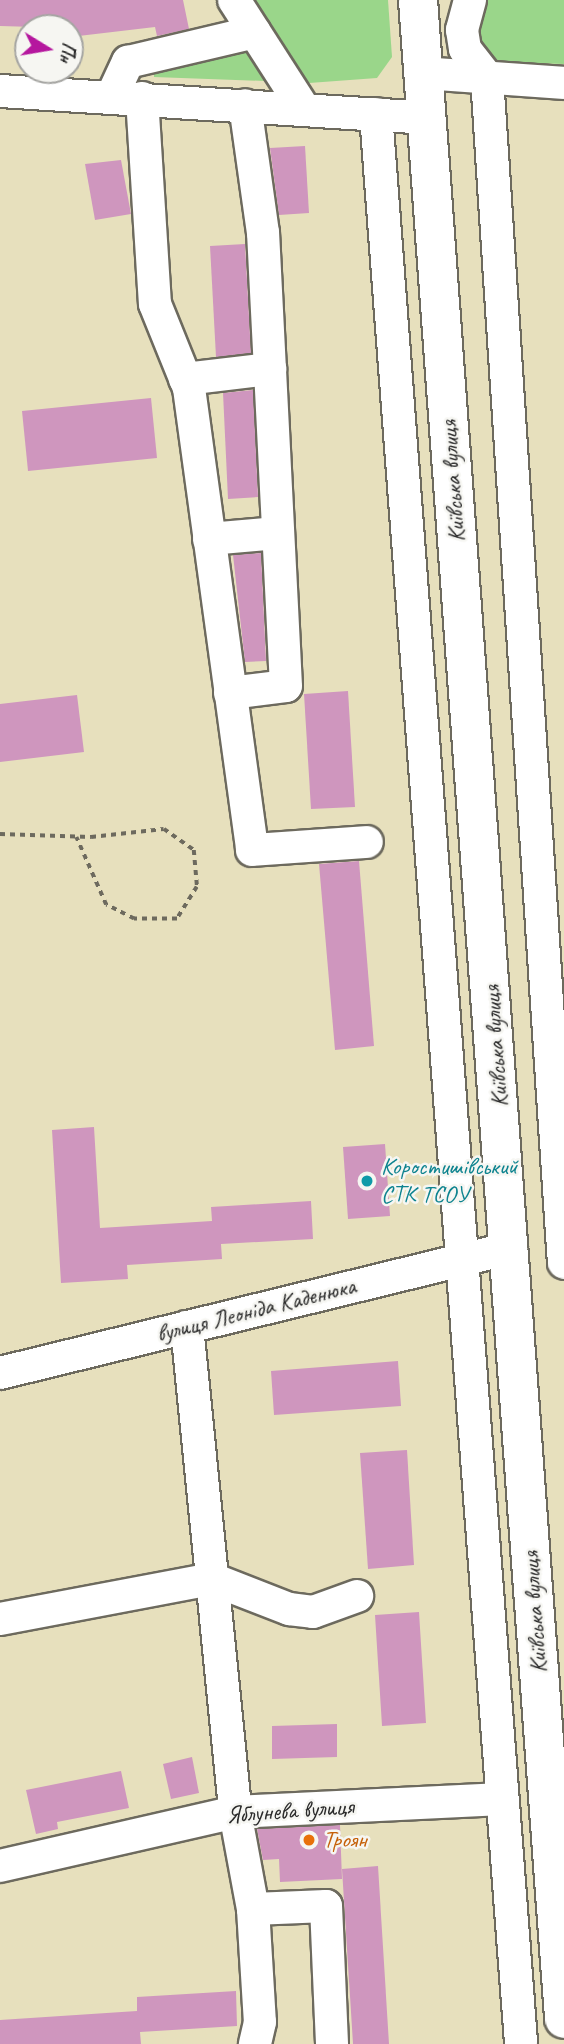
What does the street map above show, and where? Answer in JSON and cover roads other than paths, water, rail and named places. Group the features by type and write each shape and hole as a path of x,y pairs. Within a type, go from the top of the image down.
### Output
{"main road":[{"name":"Київська вулиця","path":"418,0 511,1248 564,2019"}],"street":[{"path":"234,0 304,110"},
{"path":"470,0 462,30 465,48 487,78 564,1264"},
{"path":"255,32 128,62 127,97 155,304 185,379 252,850 367,842"},
{"path":"422,73 564,83"},
{"path":"0,91 425,118"},
{"path":"230,693 286,687 263,233 245,106"},
{"path":"376,114 521,2044"},
{"path":"185,379 270,369"},
{"path":"209,539 278,533"},
{"name":"вулиця Леоніда Каденюка","path":"0,1373 511,1248"},
{"path":"187,1327 235,1812 253,1909 260,2022 255,2044"},
{"path":"1,1619 212,1578 289,1609 313,1612 357,1596"},
{"name":"Яблунева вулиця","path":"0,1866 235,1812 502,1799"},
{"path":"253,1909 326,1906 332,2044"}],"place":[{"name":"Коростишівський СТК ТСОУ","path":"367,1181"},
{"name":"Троян","path":"309,1840"}]}
